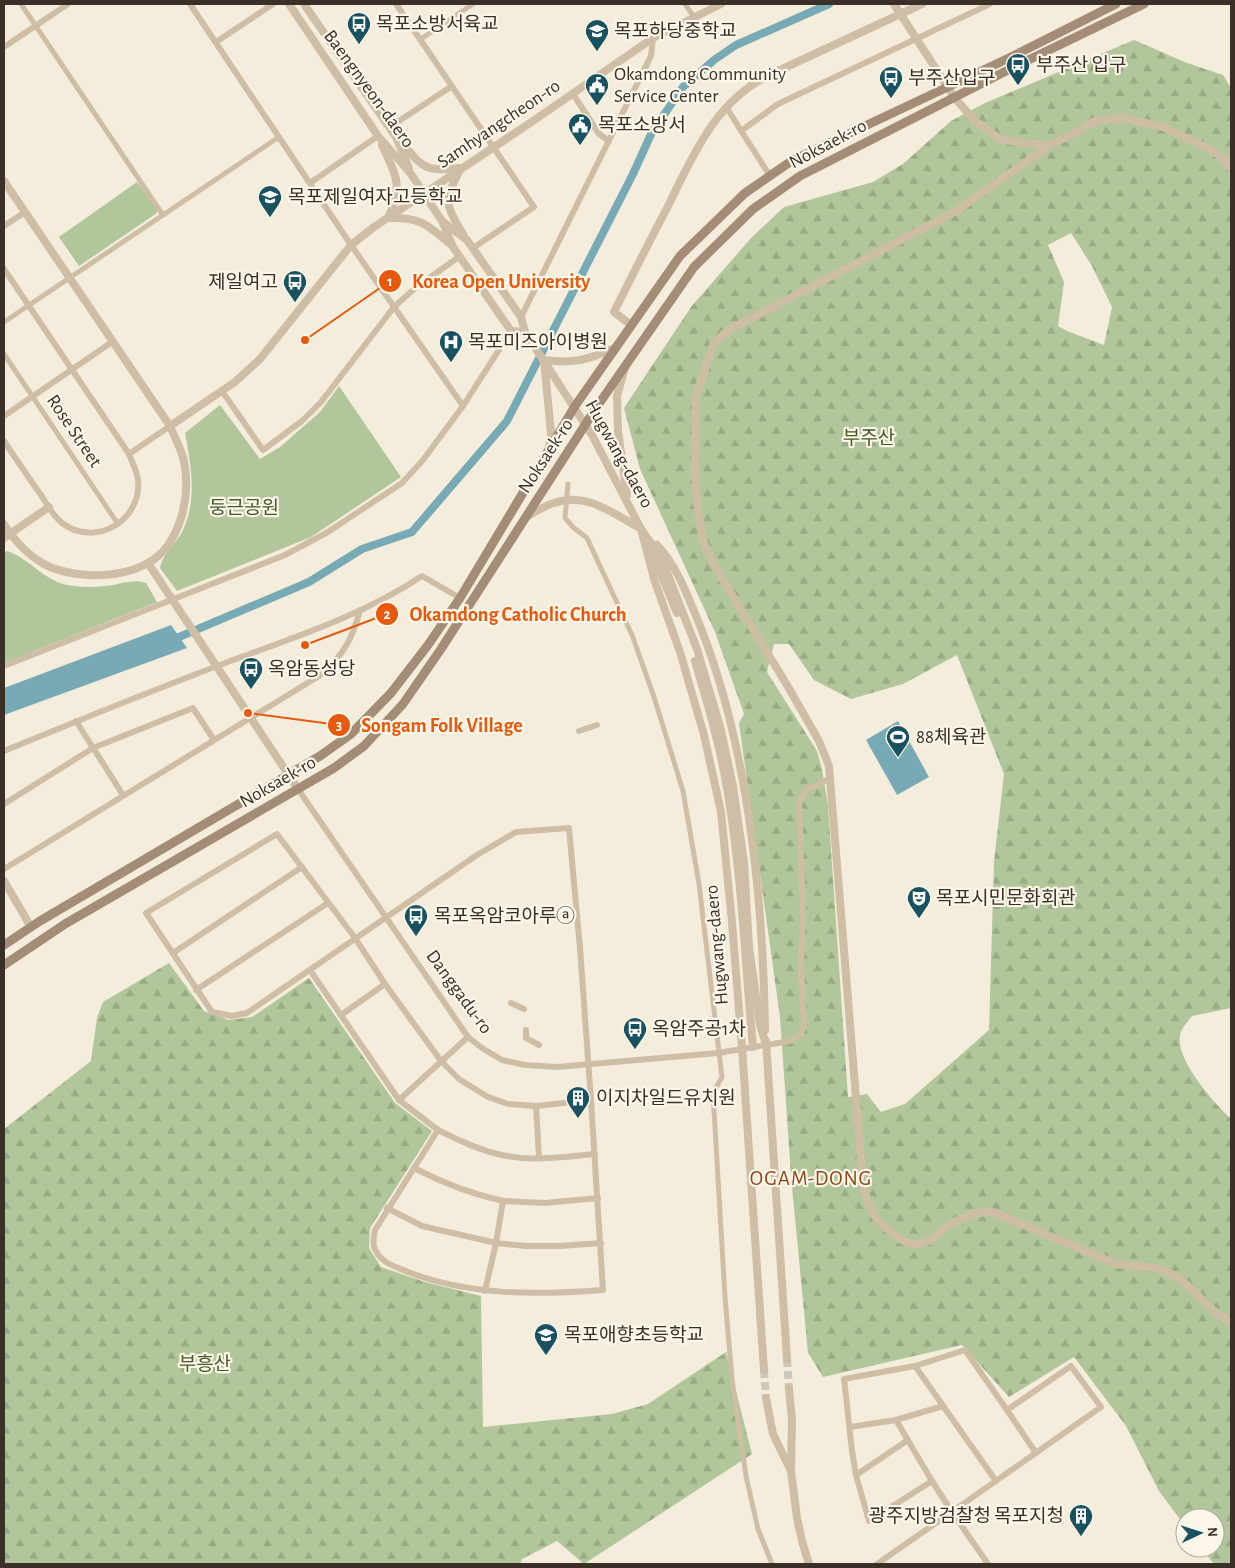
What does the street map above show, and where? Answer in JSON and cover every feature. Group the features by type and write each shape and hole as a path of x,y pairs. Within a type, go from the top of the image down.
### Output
{"main road":[{"name":"Noksaek-ro","path":"4,945 31,927 320,756 351,734 391,693 428,645 460,598 575,406 680,256 745,193 794,160 1009,58 1116,4"},
{"name":"Noksaek-ro","path":"4,965 65,924 334,768 364,746 402,704 441,649 585,426 694,267 753,209 800,176 954,97 1144,4"}],"street":[{"path":"21,4 163,215"},
{"path":"4,48 68,4"},
{"path":"190,4 351,245 462,406"},
{"path":"216,42 273,4"},
{"name":"Baengnyeon-daero","path":"289,4 378,136 411,174"},
{"name":"Baengnyeon-daero","path":"304,4 390,127 411,174"},
{"path":"396,4 534,207 473,248"},
{"path":"420,39 473,4"},
{"path":"685,4 694,17"},
{"name":"Samhyangcheon-ro","path":"170,426 222,392 272,346 351,245 653,38 721,4"},
{"path":"894,4 954,97 975,121 1000,139 1020,144 1050,144"},
{"path":"631,325 614,312 700,143 726,107 746,88 760,79 922,4"},
{"path":"741,132 778,104 990,4"},
{"path":"461,168 449,191 449,209 467,240 521,317 651,56 653,38"},
{"path":"390,127 452,86"},
{"path":"573,94 599,134 609,141"},
{"path":"726,107 770,176"},
{"path":"1231,168 1224,159 1208,148 1163,127 1124,118 1095,121 1075,133 1050,144 956,211 727,331 713,345 704,367 696,397 695,471 697,503 704,540 718,572 819,741 828,766 834,816 863,1184 870,1210 879,1223 903,1242 917,1245 932,1239 948,1226 970,1215 981,1211 993,1212 1116,1264 1155,1268 1168,1272 1184,1282 1215,1312 1231,1322"},
{"path":"310,183 378,136 396,180 397,195 388,218 410,218 418,221 430,227 453,247 511,331"},
{"path":"4,322 279,137"},
{"path":"396,137 420,165 426,168 434,170 461,168"},
{"path":"411,174 442,221 453,247"},
{"path":"4,181 170,426 184,461 186,476 186,496 180,521 166,547 148,563 109,576 73,574 44,564 7,536 4,524"},
{"path":"4,226 25,212"},
{"path":"442,221 467,240"},
{"path":"222,392 263,450 302,421 322,402 394,307 414,289 460,256"},
{"path":"4,269 129,454 138,479 137,495 131,510 118,524 108,530 98,532 80,531 68,527 59,521 4,442"},
{"name":"Hugwang-daero","path":"521,317 525,332 575,406 628,502 658,564 692,650 714,723 728,794 738,869 753,1047"},
{"path":"511,331 525,332"},
{"path":"4,666 173,601 306,545 365,508 402,483 423,460 462,406 511,331"},
{"path":"4,416 112,342"},
{"path":"549,449 551,433 544,360 572,362 587,359 615,348"},
{"name":"Rose Street","path":"4,354 118,524"},
{"path":"627,364 617,396 618,431 628,502"},
{"path":"129,454 170,426"},
{"path":"568,484 566,518 574,528 587,538 632,635 654,697 683,791 699,884 722,1077 713,1093 725,1297 732,1379 746,1476 758,1530 772,1564"},
{"path":"526,517 554,502 571,499 592,502 641,529"},
{"path":"7,536 49,507"},
{"name":"Hugwang-daero","path":"641,529 662,557 697,649 722,730 733,786 744,862 749,947 760,1025 766,1044"},
{"name":"Hugwang-daero","path":"641,529 666,554 676,571 709,648 732,732 747,805 760,917 766,1044 787,1359"},
{"name":"Hugwang-daero","path":"641,529 655,582 680,652 704,735 721,812 742,1048 764,1370"},
{"path":"148,563 298,789"},
{"path":"4,751 215,664 324,626 402,589 422,576 460,598"},
{"path":"4,869 319,676 336,660 350,640 360,610"},
{"path":"4,804 93,748 193,708 214,740"},
{"path":"76,722 123,795"},
{"path":"579,731 597,725"},
{"name":"Danggadu-ro","path":"298,789 468,1036 482,1048 502,1060 525,1065 557,1067 718,1053 790,1041 800,1035 804,1026 801,968 803,912 799,803 806,790 829,779"},
{"path":"438,1130 387,1208 375,1230 374,1247 385,1262 430,1280 486,1291 544,1293 604,1290 592,1100 569,828 516,832 476,855 355,938 247,1013 232,1016 212,1012 146,913 277,834 355,938 385,984 441,1061 459,1080 488,1097 508,1104 536,1106 592,1100"},
{"path":"172,953 302,867"},
{"path":"4,881 31,927"},
{"path":"196,990 328,903"},
{"path":"310,970 399,1100 438,1130 470,1145 516,1158 595,1154"},
{"path":"341,1015 385,984"},
{"path":"511,1003 524,1009"},
{"path":"526,1030 526,1038 539,1046"},
{"path":"399,1100 468,1036"},
{"path":"536,1106 539,1158"},
{"path":"414,1168 449,1186 503,1201 545,1203 598,1198"},
{"path":"486,1291 503,1201"},
{"path":"387,1208 422,1226 496,1243 526,1246 601,1244"},
{"path":"932,1481 869,1521 856,1475 844,1379 915,1366 965,1350 1036,1453"},
{"path":"915,1366 996,1481"},
{"path":"877,1564 1101,1408 1071,1366 1007,1410"},
{"path":"789,1389 792,1420 791,1471 797,1518 809,1564"},
{"path":"766,1398 773,1434 791,1471"},
{"path":"850,1427 896,1420 943,1406"},
{"path":"896,1420 932,1481 988,1564"},
{"path":"856,1475 908,1440"}],"green space":[{"name":"부주산","path":"1134,40 1187,63 1223,75 1231,88 1231,1008 1192,1016 1180,1035 1180,1045 1190,1069 1198,1081 1231,1119 1231,1564 1214,1564 1209,1558 1225,1558 1225,1508 1175,1508 1175,1513 1159,1491 1126,1426 1074,1357 1009,1397 962,1345 823,1377 808,1353 791,1176 780,1017 739,723 744,714 715,632 640,469 624,408 691,307 752,237 784,207 873,182 903,164 951,121 985,103","holes":["1071,233 1092,266 1112,307 1104,345 1058,326 1064,282 1048,245","774,644 789,644 814,680 851,699 903,684 957,655 1004,774 994,862 989,1030 905,1104 881,1112 867,1094 848,1097 828,806 822,769 817,751 767,672"]},
{"path":"137,182 157,208 157,213 79,266 59,237"},
{"name":"둥근공원","path":"339,386 401,477 311,537 177,591 160,568 164,557 184,528 188,516 192,481 185,433 220,405 260,459 280,447 320,412"},
{"path":"7,551 15,554 51,579 67,585 95,587 131,581 146,583 157,602 4,663 4,553"},
{"name":"부흥산","path":"169,963 204,1011 229,1020 252,1017 309,978 395,1103 432,1131 370,1228 369,1248 381,1267 425,1282 481,1296 483,1427 612,1414 648,1404 726,1352 752,1454 584,1564 557,1541 522,1559 520,1564 4,1564 4,1129 91,1061 97,1018 103,1002"}],"water":[{"path":"171,625 187,648 4,715 4,688"},
{"name":"88체육관","path":"898,721 929,777 897,795 866,740"}],"waterway":[{"path":"172,640 309,582 362,549 412,532 507,421 633,174 652,132 683,87 714,60 736,45 829,4"}],"tunnel":[{"path":"787,1359 789,1389"},
{"path":"764,1370 766,1398"}],"place":[{"name":"목포소방서육교","path":"359,45"},
{"name":"목포하당중학교","path":"597,52"},
{"name":"부주산 입구","path":"1018,86"},
{"name":"부주산입구","path":"891,99"},
{"name":"Okamdong Community Service Center","path":"597,106"},
{"name":"목포소방서","path":"580,146"},
{"name":"목포제일여자고등학교","path":"270,218"},
{"name":"제일여고","path":"295,303"},
{"name":"Korea Open University","path":"305,340"},
{"name":"목포미즈아이병원","path":"451,363"},
{"name":"Okamdong Catholic Church","path":"305,645"},
{"name":"옥암동성당","path":"251,690"},
{"name":"Songam Folk Village","path":"248,713"},
{"name":"88체육관","path":"898,758"},
{"name":"목포시민문화회관","path":"919,919"},
{"name":"목포옥암코아루ⓐ","path":"416,937"},
{"name":"옥암주공1차","path":"635,1050"},
{"name":"이지차일드유치원","path":"578,1119"},
{"name":"목포애향초등학교","path":"546,1356"},
{"name":"광주지방검찰청 목포지청","path":"1081,1537"}],"district":[{"name":"OGAM-DONG","path":"811,1178"}]}
